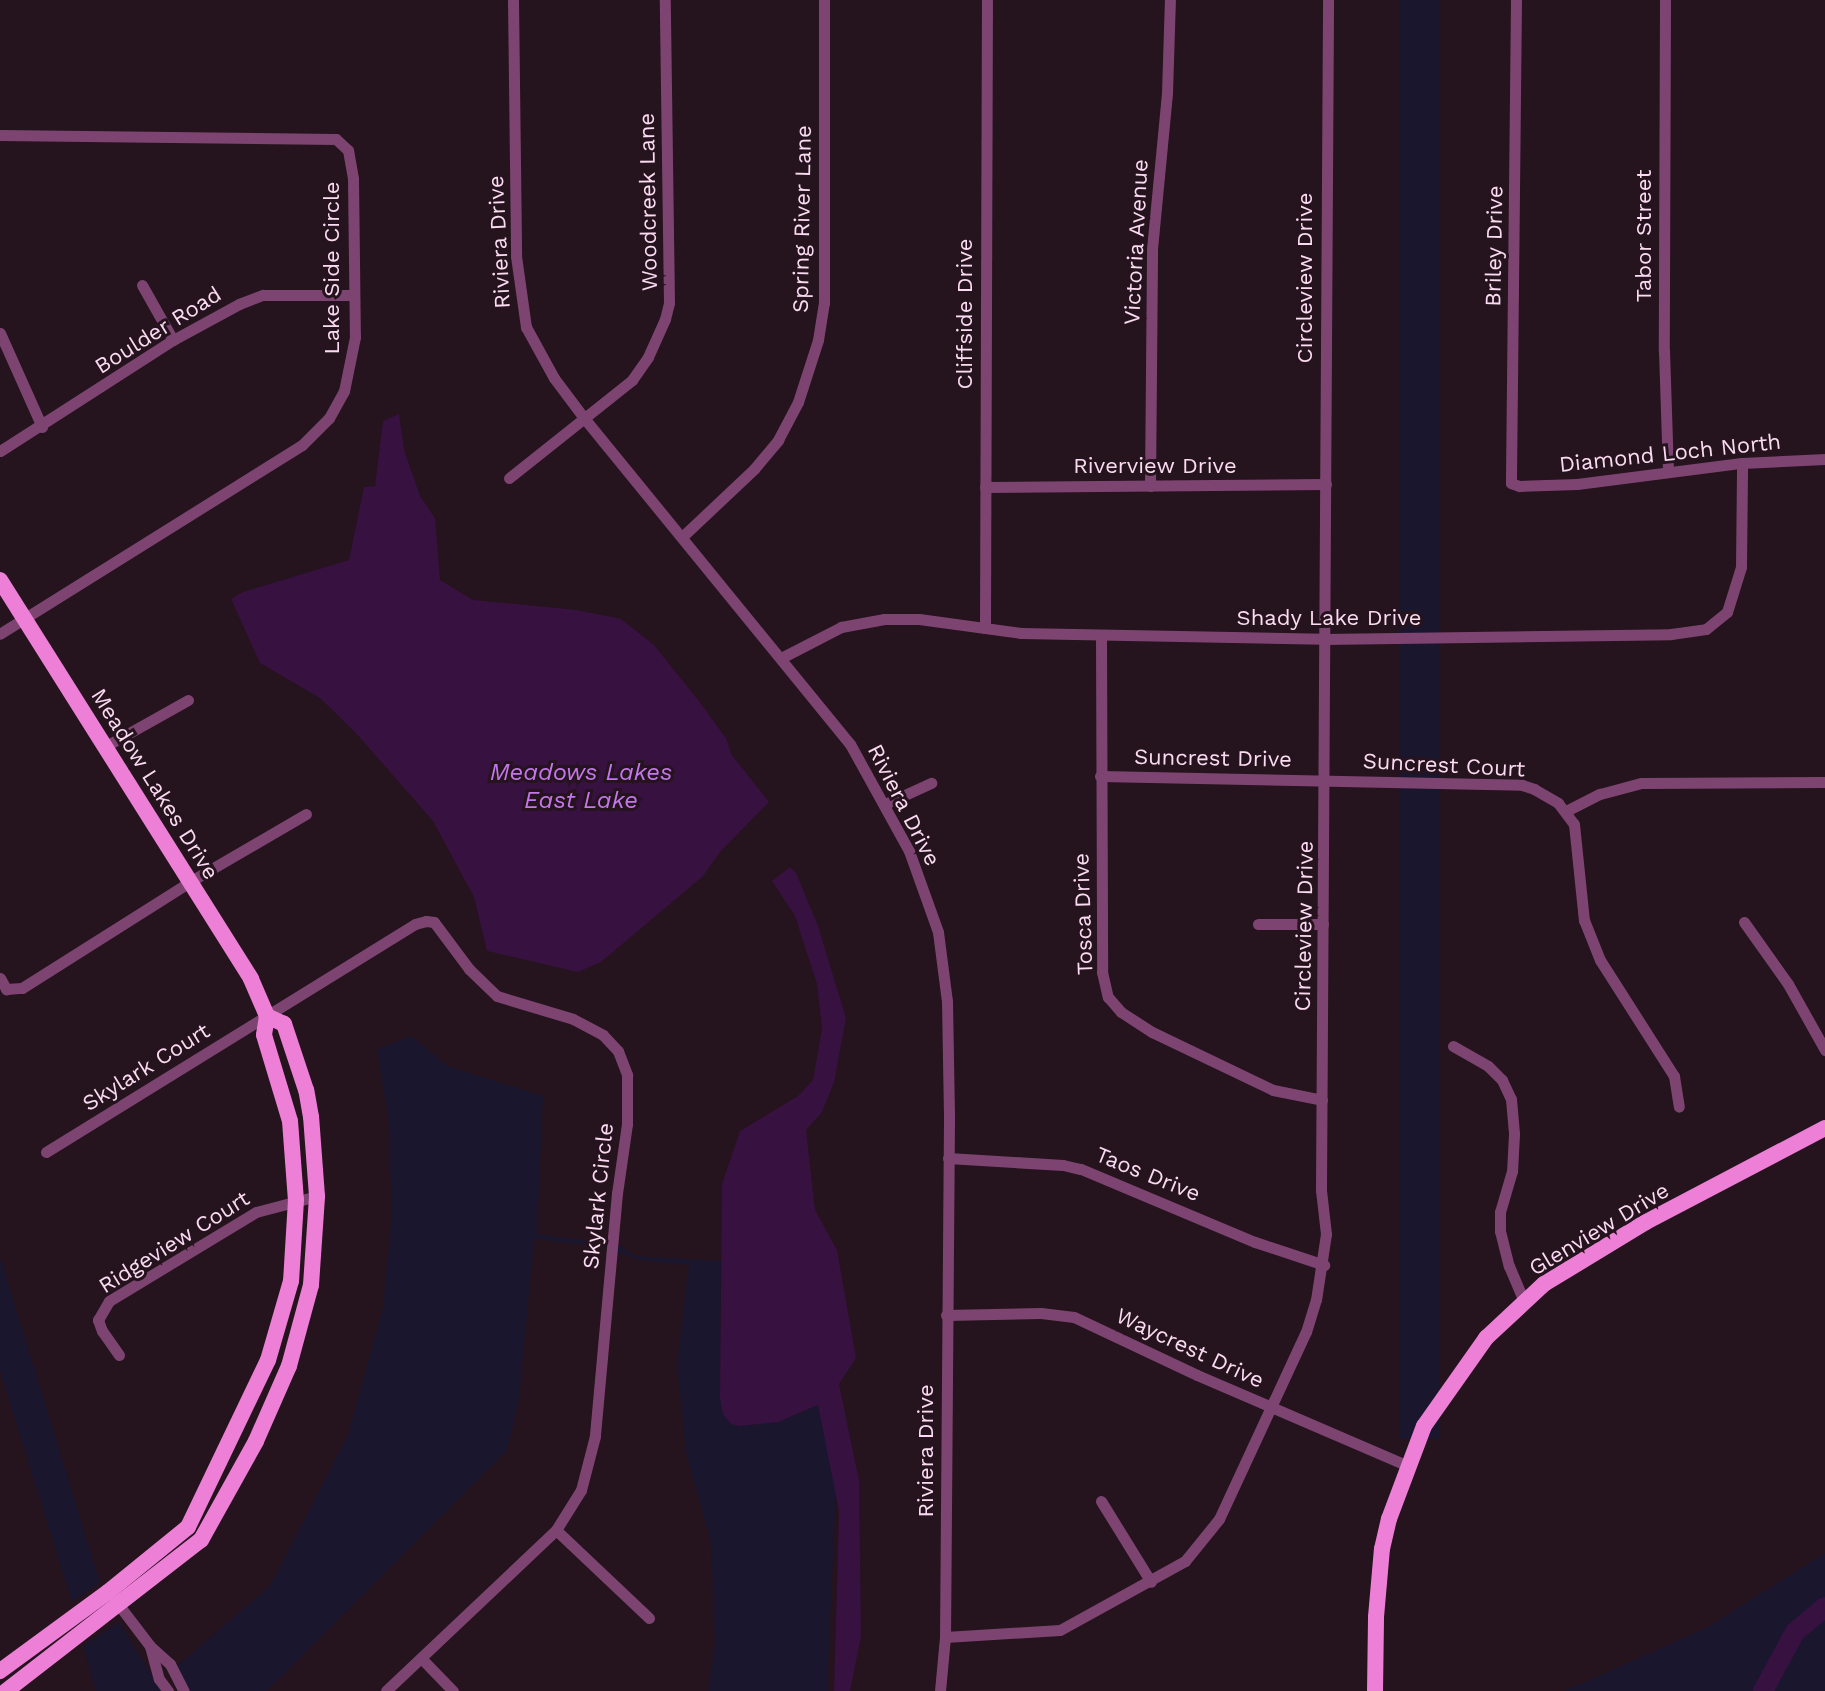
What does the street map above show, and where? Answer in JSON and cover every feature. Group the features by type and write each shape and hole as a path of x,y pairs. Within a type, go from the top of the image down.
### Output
{"street":[{"name":"Riviera Drive","path":"513,0 516,256 521,308 541,356 584,418 850,744 909,851 931,906 944,962 948,1158 945,1637 940,1691"},
{"name":"Woodcreek Lane","path":"509,478 632,380 648,357 669,303 665,0"},
{"name":"Spring River Lane","path":"683,536 754,469 778,440 798,402 818,340 824,303 824,0"},
{"name":"Cliffside Drive","path":"985,628 987,0"},
{"name":"Victoria Avenue","path":"1150,486 1152,249 1167,93 1170,0"},
{"name":"Circleview Drive","path":"945,1637 1060,1630 1185,1561 1206,1539 1219,1519 1306,1332 1324,1265 1323,639 1328,0"},
{"name":"Briley Drive","path":"1516,0 1511,483 1519,486"},
{"name":"Tabor Street","path":"1665,0 1664,351 1668,471"},
{"name":"Lake Side Circle","path":"0,135 336,139 348,150 353,179 355,337 344,391 329,418 302,445 0,634"},
{"path":"142,285 173,340"},
{"name":"Boulder Road","path":"0,451 42,427 173,340 239,304 263,295 354,295"},
{"path":"0,333 42,427"},
{"name":"Diamond Loch North","path":"1519,486 1617,480 1742,463 1825,459"},
{"name":"Shady Lake Drive","path":"781,658 831,631 856,623 919,619 985,628 1101,636 1323,639 1671,634 1711,628 1727,612 1741,567 1742,463"},
{"name":"Riverview Drive","path":"985,487 1326,484"},
{"name":"Meadow Lakes Drive","path":"0,580 251,979 267,1016 264,1035 290,1121 296,1200 291,1281 282,1318 268,1360 226,1454 188,1527 114,1598 6,1691"},
{"name":"Tosca Drive","path":"1101,636 1102,972 1108,997 1121,1012 1152,1032 1273,1090 1322,1100"},
{"path":"106,746 188,700"},
{"name":"Suncrest Drive","path":"1100,776 1325,780"},
{"name":"Suncrest Court","path":"1325,780 1522,785 1566,811"},
{"path":"1679,1107 1674,1076 1600,960 1584,920 1574,824 1566,811 1600,794 1641,783 1825,782"},
{"path":"885,804 931,783"},
{"path":"0,978 6,989 22,988 191,881 306,814"},
{"name":"Skylark Circle","path":"267,1016 415,924 434,922 469,969 497,996 573,1019 603,1035 618,1051 627,1075 627,1124 595,1436 581,1490 556,1530 386,1691"},
{"path":"1744,922 1788,984 1825,1050"},
{"path":"1258,924 1323,924"},
{"name":"Meadow Lakes Drive","path":"0,1671 201,1540 256,1441 289,1366 311,1285 317,1196 306,1090 284,1024 267,1016"},
{"name":"Skylark Court","path":"46,1152 267,1016"},
{"path":"1453,1046 1488,1066 1502,1080 1511,1099 1514,1134 1512,1171 1500,1212 1500,1231 1509,1266 1524,1301"},
{"name":"Glenview Drive","path":"1375,1691 1382,1549 1408,1466 1424,1426 1486,1338 1544,1284 1646,1222 1825,1128"},
{"name":"Taos Drive","path":"948,1158 1063,1165 1081,1169 1255,1242 1324,1265"},
{"name":"Ridgeview Court","path":"119,1355 98,1320 109,1301 256,1212 317,1196"},
{"name":"Waycrest Drive","path":"946,1315 1041,1313 1074,1317 1408,1466"},
{"path":"1101,1501 1151,1582"},
{"path":"556,1530 649,1618"},
{"path":"114,1598 150,1646 170,1664 184,1691"},
{"path":"150,1646 159,1679 168,1691"},
{"path":"421,1658 453,1691"}],"shaded area":[{"path":"1400,0 1439,0 1439,1439 1400,1439"},
{"path":"411,1036 447,1066 543,1096 537,1234 620,1245 634,1256 721,1261 720,1398 778,1422 818,1405 836,1487 827,1691 708,1691 715,1643 711,1544 686,1452 677,1365 689,1265 640,1260 603,1247 534,1239 519,1399 507,1450 267,1691 189,1691 177,1666 270,1586 348,1435 383,1308 392,1213 388,1115 377,1050"},
{"path":"0,1257 100,1583 72,1602 0,1371"},
{"path":"1825,1553 1825,1691 1565,1691 1706,1628"},
{"path":"119,1622 162,1691 96,1691 83,1646"}],"water":[{"name":"Meadows Lakes East Lake","path":"399,414 404,450 420,496 435,518 440,580 473,600 577,610 621,619 654,645 702,705 727,740 731,754 769,802 721,851 702,877 601,962 578,972 487,951 474,897 433,821 355,732 320,698 260,663 231,599 243,592 349,560 364,487 375,486 383,421"},
{"path":"790,867 796,873 818,926 846,1018 834,1082 822,1112 806,1130 815,1210 837,1250 856,1358 839,1384 859,1481 861,1636 850,1691 834,1691 839,1511 818,1405 778,1422 740,1426 731,1424 723,1414 720,1398 722,1184 740,1131 798,1096 813,1080 822,1029 817,984 795,916 772,881"}],"waterway":[{"path":"1763,1691 1795,1632 1825,1607"}]}
